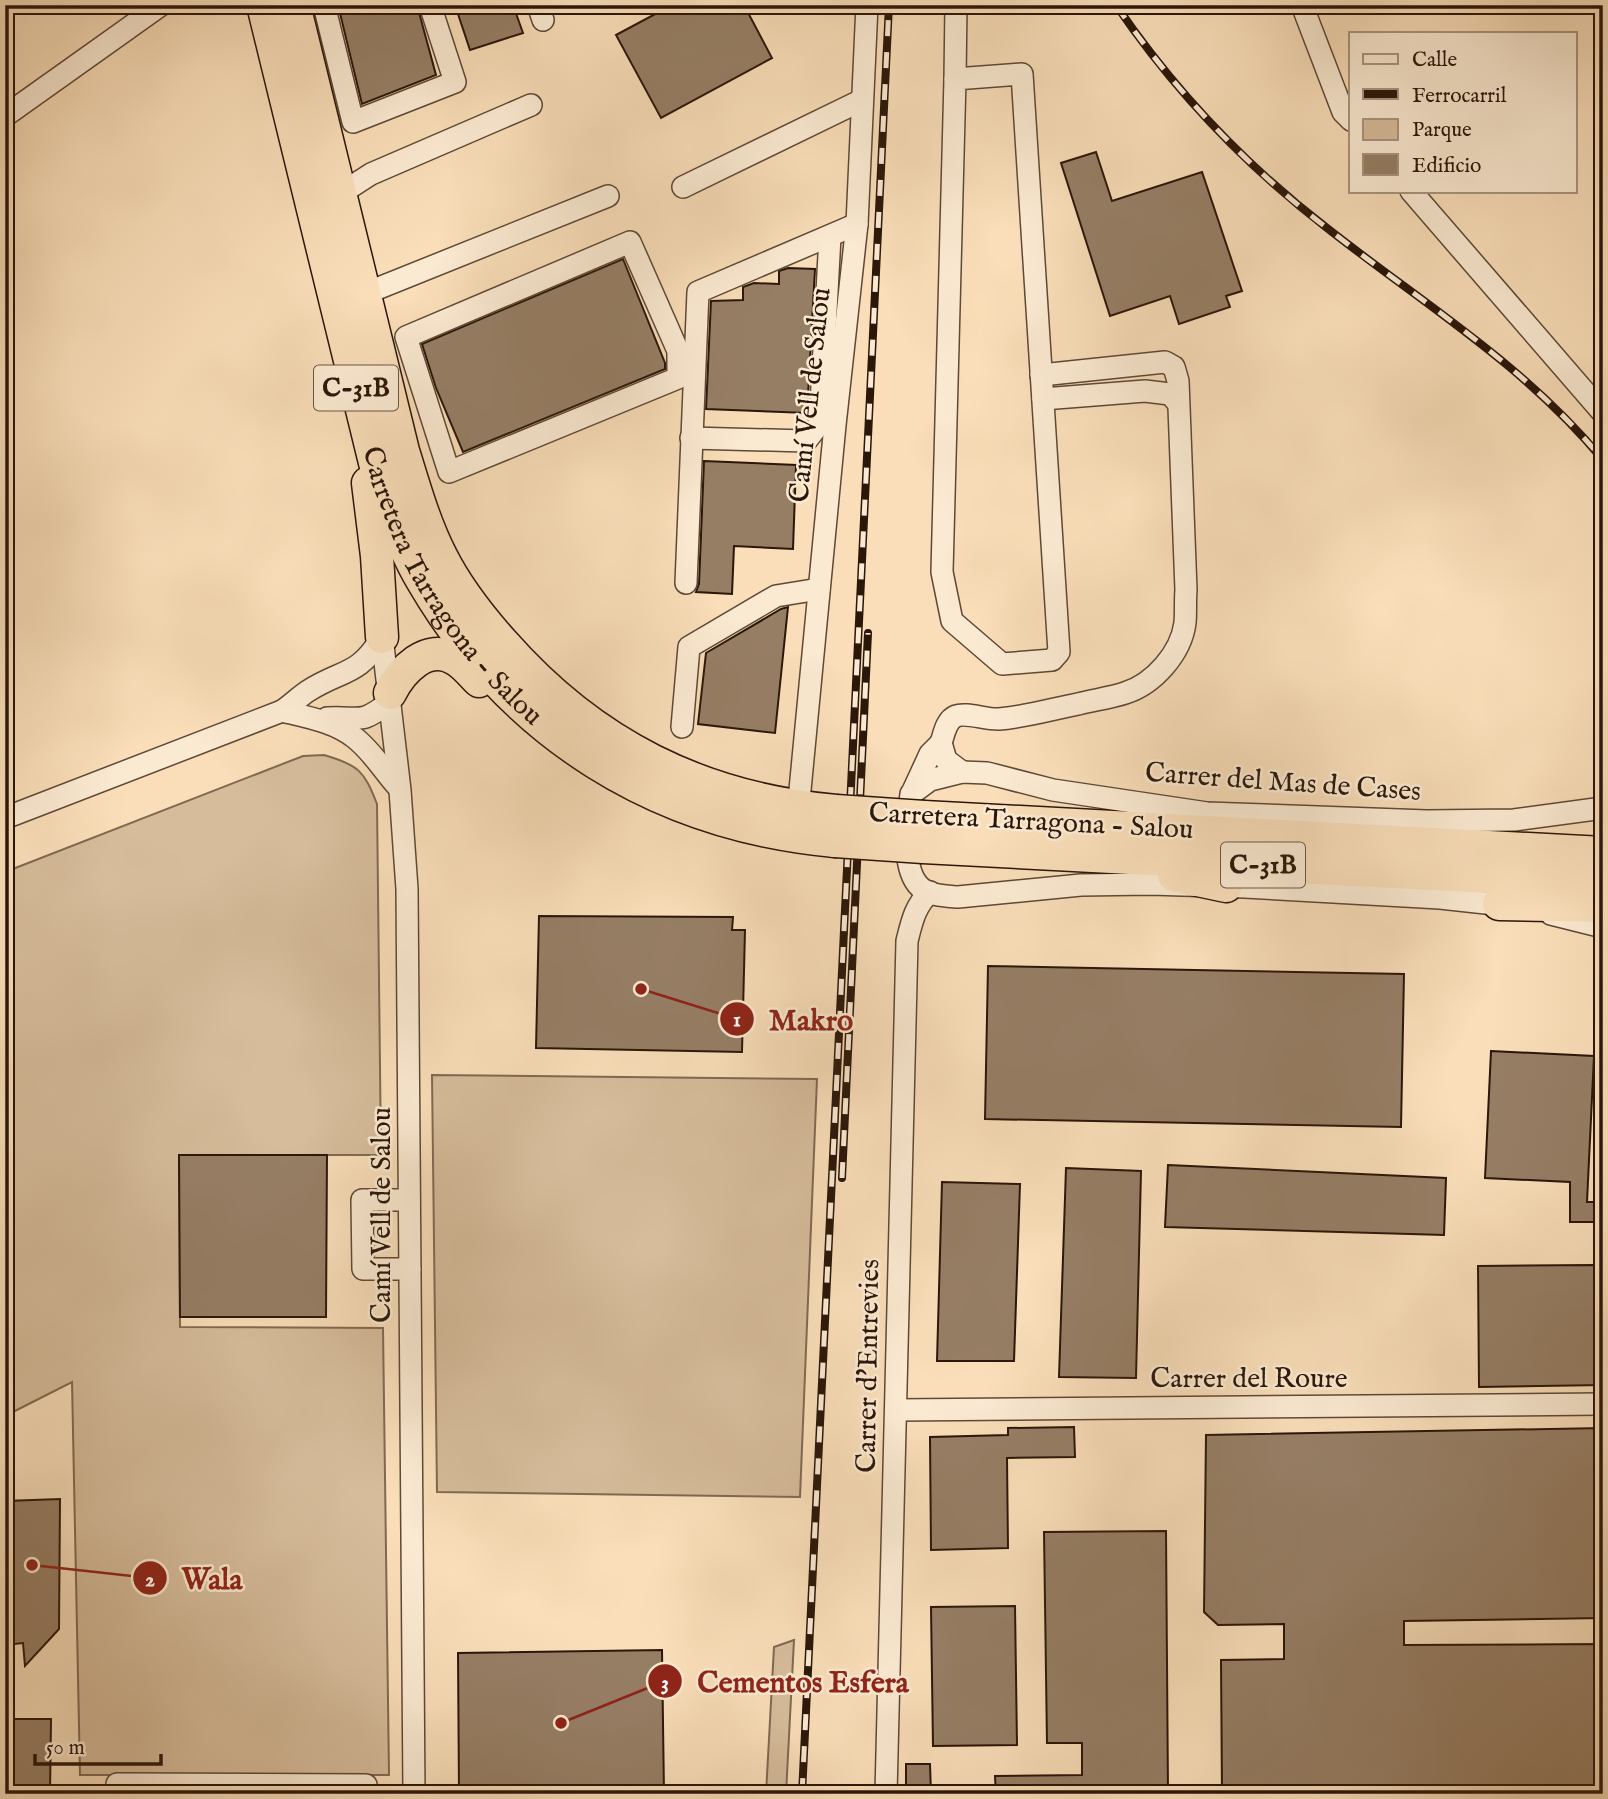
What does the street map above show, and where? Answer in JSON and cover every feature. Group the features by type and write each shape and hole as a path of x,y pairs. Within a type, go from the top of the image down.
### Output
{"highway":[{"name":"Carretera Tarragona - Salou","path":"263,5 380,482 407,550 421,579 443,613 473,653 542,726 588,759 662,799 761,831 820,813"},
{"name":"Carretera Tarragona - Salou","path":"294,5 322,60 340,194 399,436 422,511 440,555 482,620 534,678 584,720 637,753 683,776 723,791 917,832 1042,852 1603,883"},
{"path":"358,398 377,556 382,637"},
{"path":"390,694 398,678 411,664 430,655 449,656 456,659 505,707 542,726"},
{"path":"1072,823 1153,814 1207,813"},
{"path":"1380,820 1460,831 1540,849"},
{"name":"Carretera Tarragona - Salou","path":"917,832 1072,823 1603,853"},
{"path":"1042,852 1226,886"},
{"path":"1499,904 1603,906"}],"street":[{"path":"5,116 162,5"},
{"path":"324,5 322,60 353,122 455,82 430,5"},
{"name":"Camí Vell de Salou","path":"820,813 819,589 857,224 867,5"},
{"path":"955,79 1022,74 1059,652 1052,660 1002,664 953,621 942,572 956,5"},
{"path":"1302,5 1343,111 1349,118"},
{"path":"683,187 862,100"},
{"path":"340,194 371,174 531,106"},
{"path":"1412,192 1603,413"},
{"path":"364,294 608,196"},
{"path":"685,583 698,292 857,224"},
{"path":"691,438 806,441 820,423 830,236"},
{"path":"630,242 678,351 678,378 449,472 432,417 406,337 630,242"},
{"path":"382,365 413,362"},
{"path":"930,892 920,887 917,832 930,754 941,743 948,723 956,716 966,715 988,719 1014,718 1126,693 1150,680 1168,660 1179,643 1185,624 1178,382 1174,367 1165,362 1041,375"},
{"path":"1042,399 1145,391 1170,394 1178,403"},
{"path":"399,436 432,417"},
{"path":"682,727 689,647 776,596 819,589"},
{"path":"5,818 282,711 310,690 358,666 372,654 382,637"},
{"name":"Camí Vell de Salou","path":"382,637 400,790 407,889 414,1794"},
{"path":"314,719 358,720 371,717 390,694 377,680 364,677 338,678"},
{"path":"282,711 314,719 355,737 378,760 400,790"},
{"path":"941,743 946,760 962,772"},
{"name":"Carrer del Mas de Cases","path":"917,832 930,780 962,772 987,773 1054,790 1207,813 1380,820 1514,820 1603,808"},
{"name":"Carrer d'Entrevies","path":"907,941 902,920 917,832"},
{"name":"C-31B","path":"930,892 938,896 958,897 1081,885 1226,886 1440,898 1499,904 1603,927"},
{"name":"Carrer d'Entrevies","path":"886,1794 907,941 913,917 921,901 930,892"},
{"path":"410,1200 362,1200 363,1269 410,1269"},
{"name":"Carrer del Roure","path":"896,1410 1603,1404"},
{"path":"117,1794 117,1784 366,1785 367,1794"}],"green space":[{"path":"324,755 345,762 359,771 377,804 381,1155 179,1155 180,1327 383,1328 389,1775 80,1775 72,1382 5,1416 5,872 303,756"},
{"path":"432,1075 817,1079 800,1497 437,1492"},
{"path":"794,1640 786,1794 766,1794 774,1647"}],"building":[{"path":"338,5 417,5 436,75 362,104"},
{"path":"455,5 513,5 523,33 470,50"},
{"path":"672,5 744,5 772,58 661,118 616,35"},
{"path":"1096,152 1112,201 1202,172 1242,291 1226,296 1230,307 1179,324 1170,296 1110,316 1061,163"},
{"path":"623,259 665,363 665,369 463,452 436,388 422,344"},
{"path":"788,268 815,269 807,413 706,409 711,301 743,300 743,287 754,283 779,284 779,271"},
{"path":"704,461 796,465 793,549 734,546 732,594 696,592 699,584"},
{"path":"788,607 775,733 698,724 706,653"},
{"path":"539,916 733,917 732,930 745,930 742,1052 536,1048"},
{"path":"988,966 1404,974 1401,1127 985,1119"},
{"path":"1491,1051 1594,1056 1587,1202 1603,1202 1603,1222 1570,1222 1570,1182 1485,1178"},
{"path":"179,1155 327,1155 326,1317 180,1317"},
{"path":"1168,1165 1446,1178 1444,1235 1165,1227"},
{"path":"1066,1168 1141,1171 1136,1378 1059,1377"},
{"path":"942,1182 1020,1184 1014,1361 937,1361"},
{"path":"1594,1265 1594,1287 1603,1286 1603,1385 1479,1387 1478,1266"},
{"path":"1074,1427 1075,1457 1007,1458 1008,1548 931,1550 930,1437 1008,1435 1008,1428"},
{"path":"1603,1428 1603,1618 1404,1621 1404,1645 1603,1644 1603,1794 1222,1794 1221,1660 1284,1659 1284,1624 1218,1625 1204,1612 1206,1435"},
{"path":"60,1499 59,1629 25,1666 23,1643 5,1645 5,1501"},
{"path":"1166,1531 1168,1794 996,1794 995,1776 1082,1775 1082,1743 1047,1743 1044,1532"},
{"path":"1015,1606 1017,1745 933,1746 931,1607"},
{"path":"662,1650 664,1794 459,1794 458,1653"},
{"path":"5,1719 51,1719 50,1794 5,1794"},
{"path":"906,1764 930,1764 931,1794 906,1794"}],"railway":[{"path":"802,1794 889,5"},
{"path":"1116,5 1162,67 1239,152 1327,228 1506,365 1573,426 1603,460"},
{"path":"842,1178 868,633"}],"place":[{"name":"Makro","path":"641,989"},
{"name":"Wala","path":"32,1565"},
{"name":"Cementos Esfera","path":"561,1723"}]}
